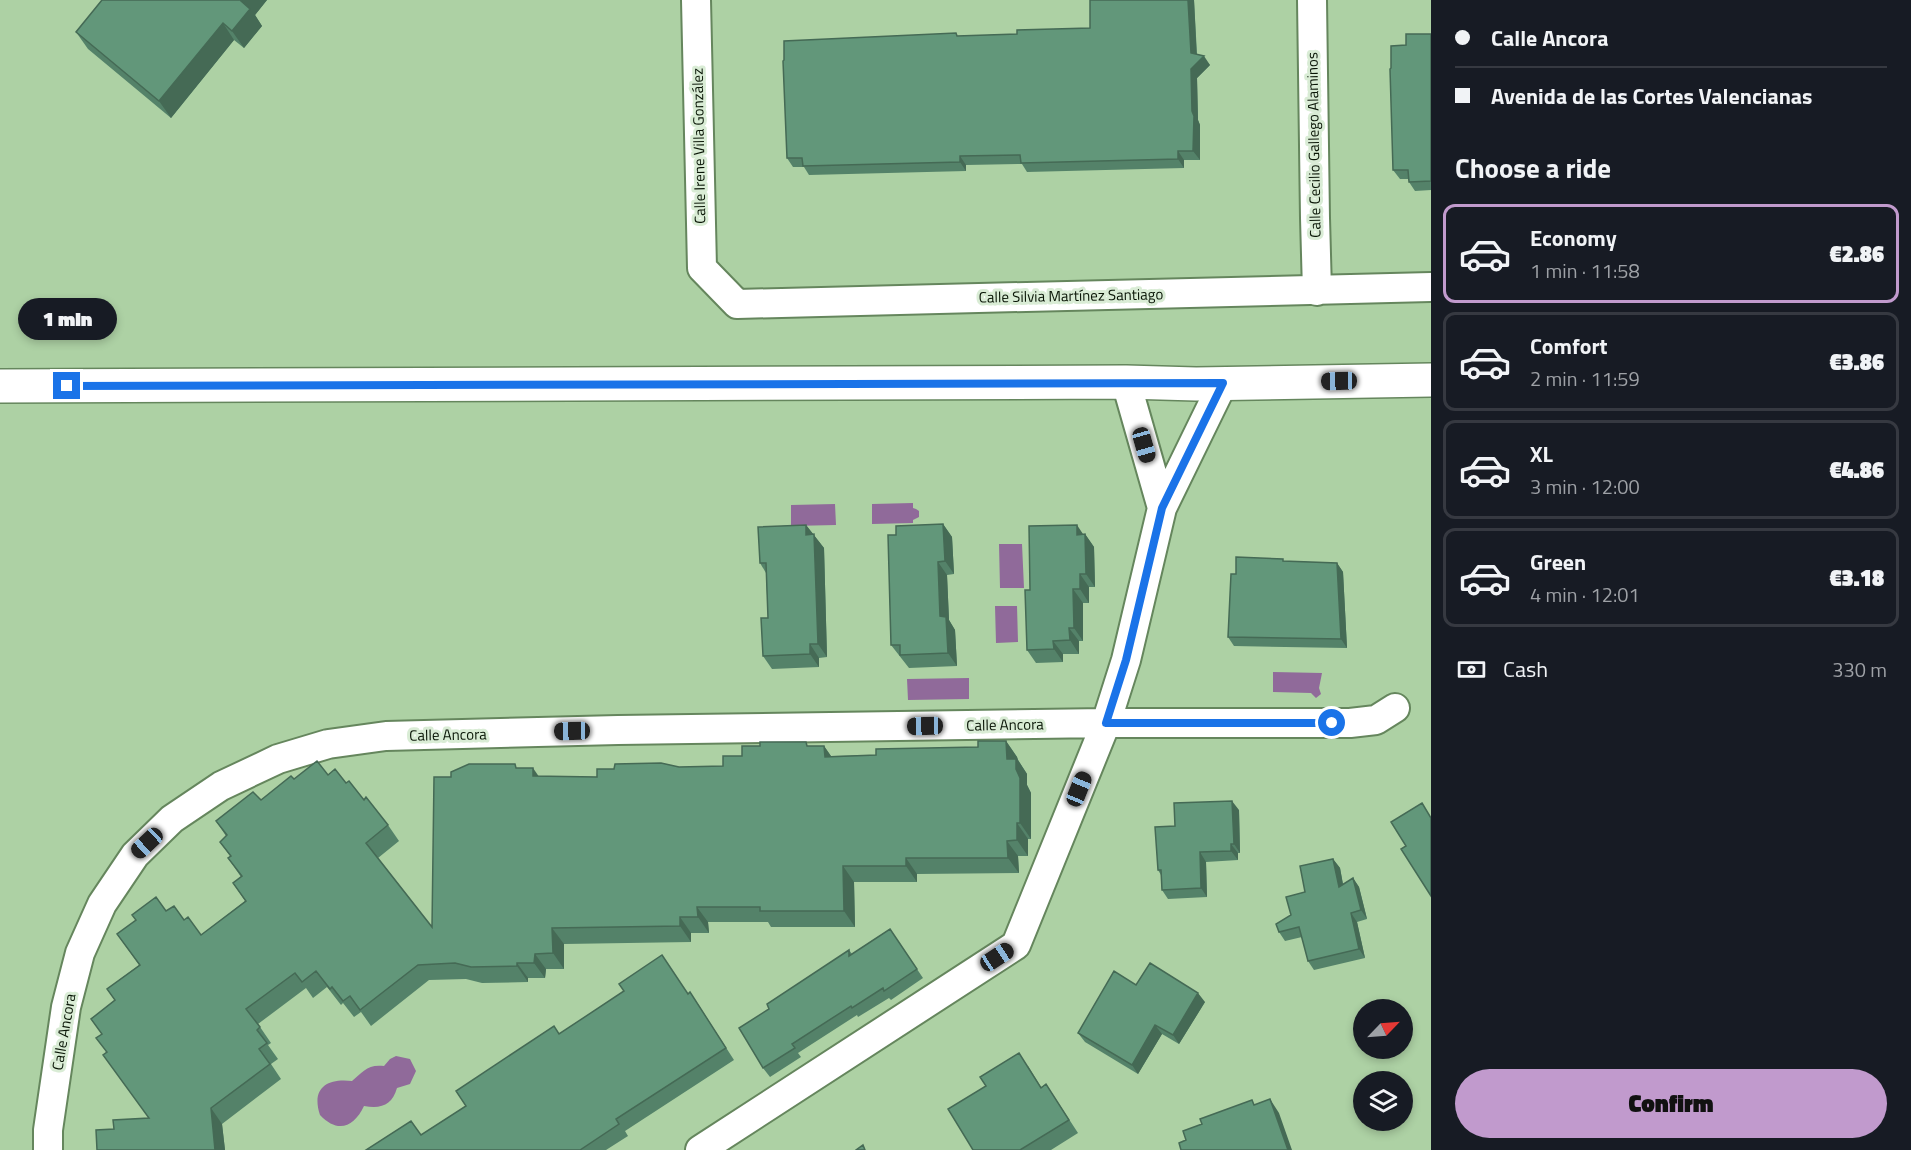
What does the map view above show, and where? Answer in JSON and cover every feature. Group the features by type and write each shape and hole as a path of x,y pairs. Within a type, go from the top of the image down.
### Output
{"main road":[{"path":"0,386 1223,383 1431,380"}],"street":[{"name":"Calle Irene Villa González","path":"696,0 702,268 720,285"},
{"name":"Calle Cecilio Gallego Alaminos","path":"1312,0 1317,291"},
{"name":"Calle Silvia Martínez Santiago","path":"720,285 737,304 1431,287"},
{"path":"1126,382 1162,508"},
{"path":"700,1150 1016,945 1106,723 1126,660 1162,508 1223,383"},
{"name":"Calle Ancora","path":"48,1150 48,1130 66,1007 80,953 102,904 135,855 172,819 221,786 278,759 328,744 386,736 1106,723 1350,723 1376,720 1395,708"}],"shaded area":[{"path":"913,503 913,508 919,511 919,517 913,520 913,523 872,524 872,504"},
{"path":"835,504 836,525 791,526 791,505"},
{"path":"999,544 1022,544 1024,588 1000,588"},
{"path":"995,606 1017,606 1018,642 996,643"},
{"path":"1273,672 1322,673 1319,688 1321,694 1316,698 1311,693 1273,692"},
{"path":"969,678 969,699 908,700 907,679"},
{"path":"396,1056 410,1059 416,1071 410,1084 397,1088 389,1102 376,1107 364,1106 355,1119 345,1126 333,1125 320,1115 318,1098 323,1087 335,1081 352,1081 366,1069 373,1066 384,1066"}],"building":[{"path":"102,0 242,0 250,9 232,31 223,23 159,101 76,32"},
{"path":"1090,0 1188,0 1191,53 1204,56 1191,69 1194,116 1193,151 1178,151 1178,159 1021,163 1020,155 960,156 960,162 803,166 802,158 787,158 784,41 956,33 957,36 1017,34 1017,30 1090,28"},
{"path":"1406,34 1431,34 1431,181 1409,182 1408,170 1393,170 1391,46 1406,45"},
{"path":"943,524 945,561 938,562 940,616 946,617 948,653 900,655 900,645 891,645 888,535 896,535 896,526"},
{"path":"806,525 806,535 814,534 818,644 810,644 810,654 763,656 761,618 768,618 766,563 760,563 758,527"},
{"path":"1077,525 1077,535 1085,534 1086,574 1080,574 1080,589 1073,589 1074,628 1069,628 1070,640 1053,641 1054,649 1027,650 1025,590 1030,590 1029,526"},
{"path":"1236,557 1337,563 1341,639 1228,637 1231,574 1236,574"},
{"path":"978,741 1006,741 1007,759 1016,759 1016,769 1020,778 1020,823 1017,823 1017,840 1007,841 1008,858 906,858 906,866 843,866 844,911 760,911 760,907 697,907 698,917 680,917 680,926 552,928 553,953 535,954 534,963 517,963 517,966 471,967 455,963 418,965 360,1010 350,996 343,1001 316,971 302,982 295,973 246,1009 260,1027 257,1030 267,1043 259,1049 270,1064 211,1108 215,1150 97,1150 96,1130 114,1129 113,1120 149,1118 103,1055 107,1052 96,1038 102,1034 91,1019 115,1000 107,989 140,965 117,934 136,920 132,915 156,897 166,911 174,906 184,920 188,917 201,935 246,901 233,883 242,876 228,858 231,856 220,842 227,835 216,821 253,792 261,800 291,776 294,779 317,761 328,775 335,769 346,783 349,781 364,800 366,797 388,825 366,843 432,927 434,777 451,777 451,772 469,764 515,764 516,768 533,768 533,776 597,777 597,769 614,769 615,764 661,763 679,767 723,766 723,756 742,756 742,746 760,746 760,742 806,742 807,746 824,746 825,757 876,755 876,749 978,747"},
{"path":"1232,801 1234,844 1231,844 1231,851 1200,852 1201,888 1162,890 1155,827 1175,826 1174,803"},
{"path":"1422,803 1431,818 1431,896 1401,849 1406,846 1391,822"},
{"path":"1333,859 1339,887 1353,878 1361,910 1351,913 1359,949 1308,961 1299,927 1279,932 1276,924 1291,915 1286,897 1305,892 1300,866"},
{"path":"890,929 917,969 884,991 883,988 852,1008 851,1006 792,1044 795,1048 763,1068 739,1028 769,1009 767,1004 849,950 849,956"},
{"path":"662,955 688,994 690,992 726,1048 616,1119 619,1124 580,1150 366,1150 411,1121 421,1135 466,1106 456,1091 554,1026 559,1034 624,991 619,984"},
{"path":"1150,963 1198,993 1173,1035 1155,1025 1132,1065 1078,1033 1114,971 1136,985"},
{"path":"1019,1053 1041,1088 1046,1084 1069,1120 1020,1150 973,1150 948,1109 986,1086 980,1077"},
{"path":"1270,1099 1288,1150 1181,1150 1179,1143 1186,1140 1183,1131 1202,1124 1200,1119 1252,1100 1254,1105"}],"route":[{"path":"67,386 1223,383 1162,508 1126,660 1106,723 1332,723"}]}
